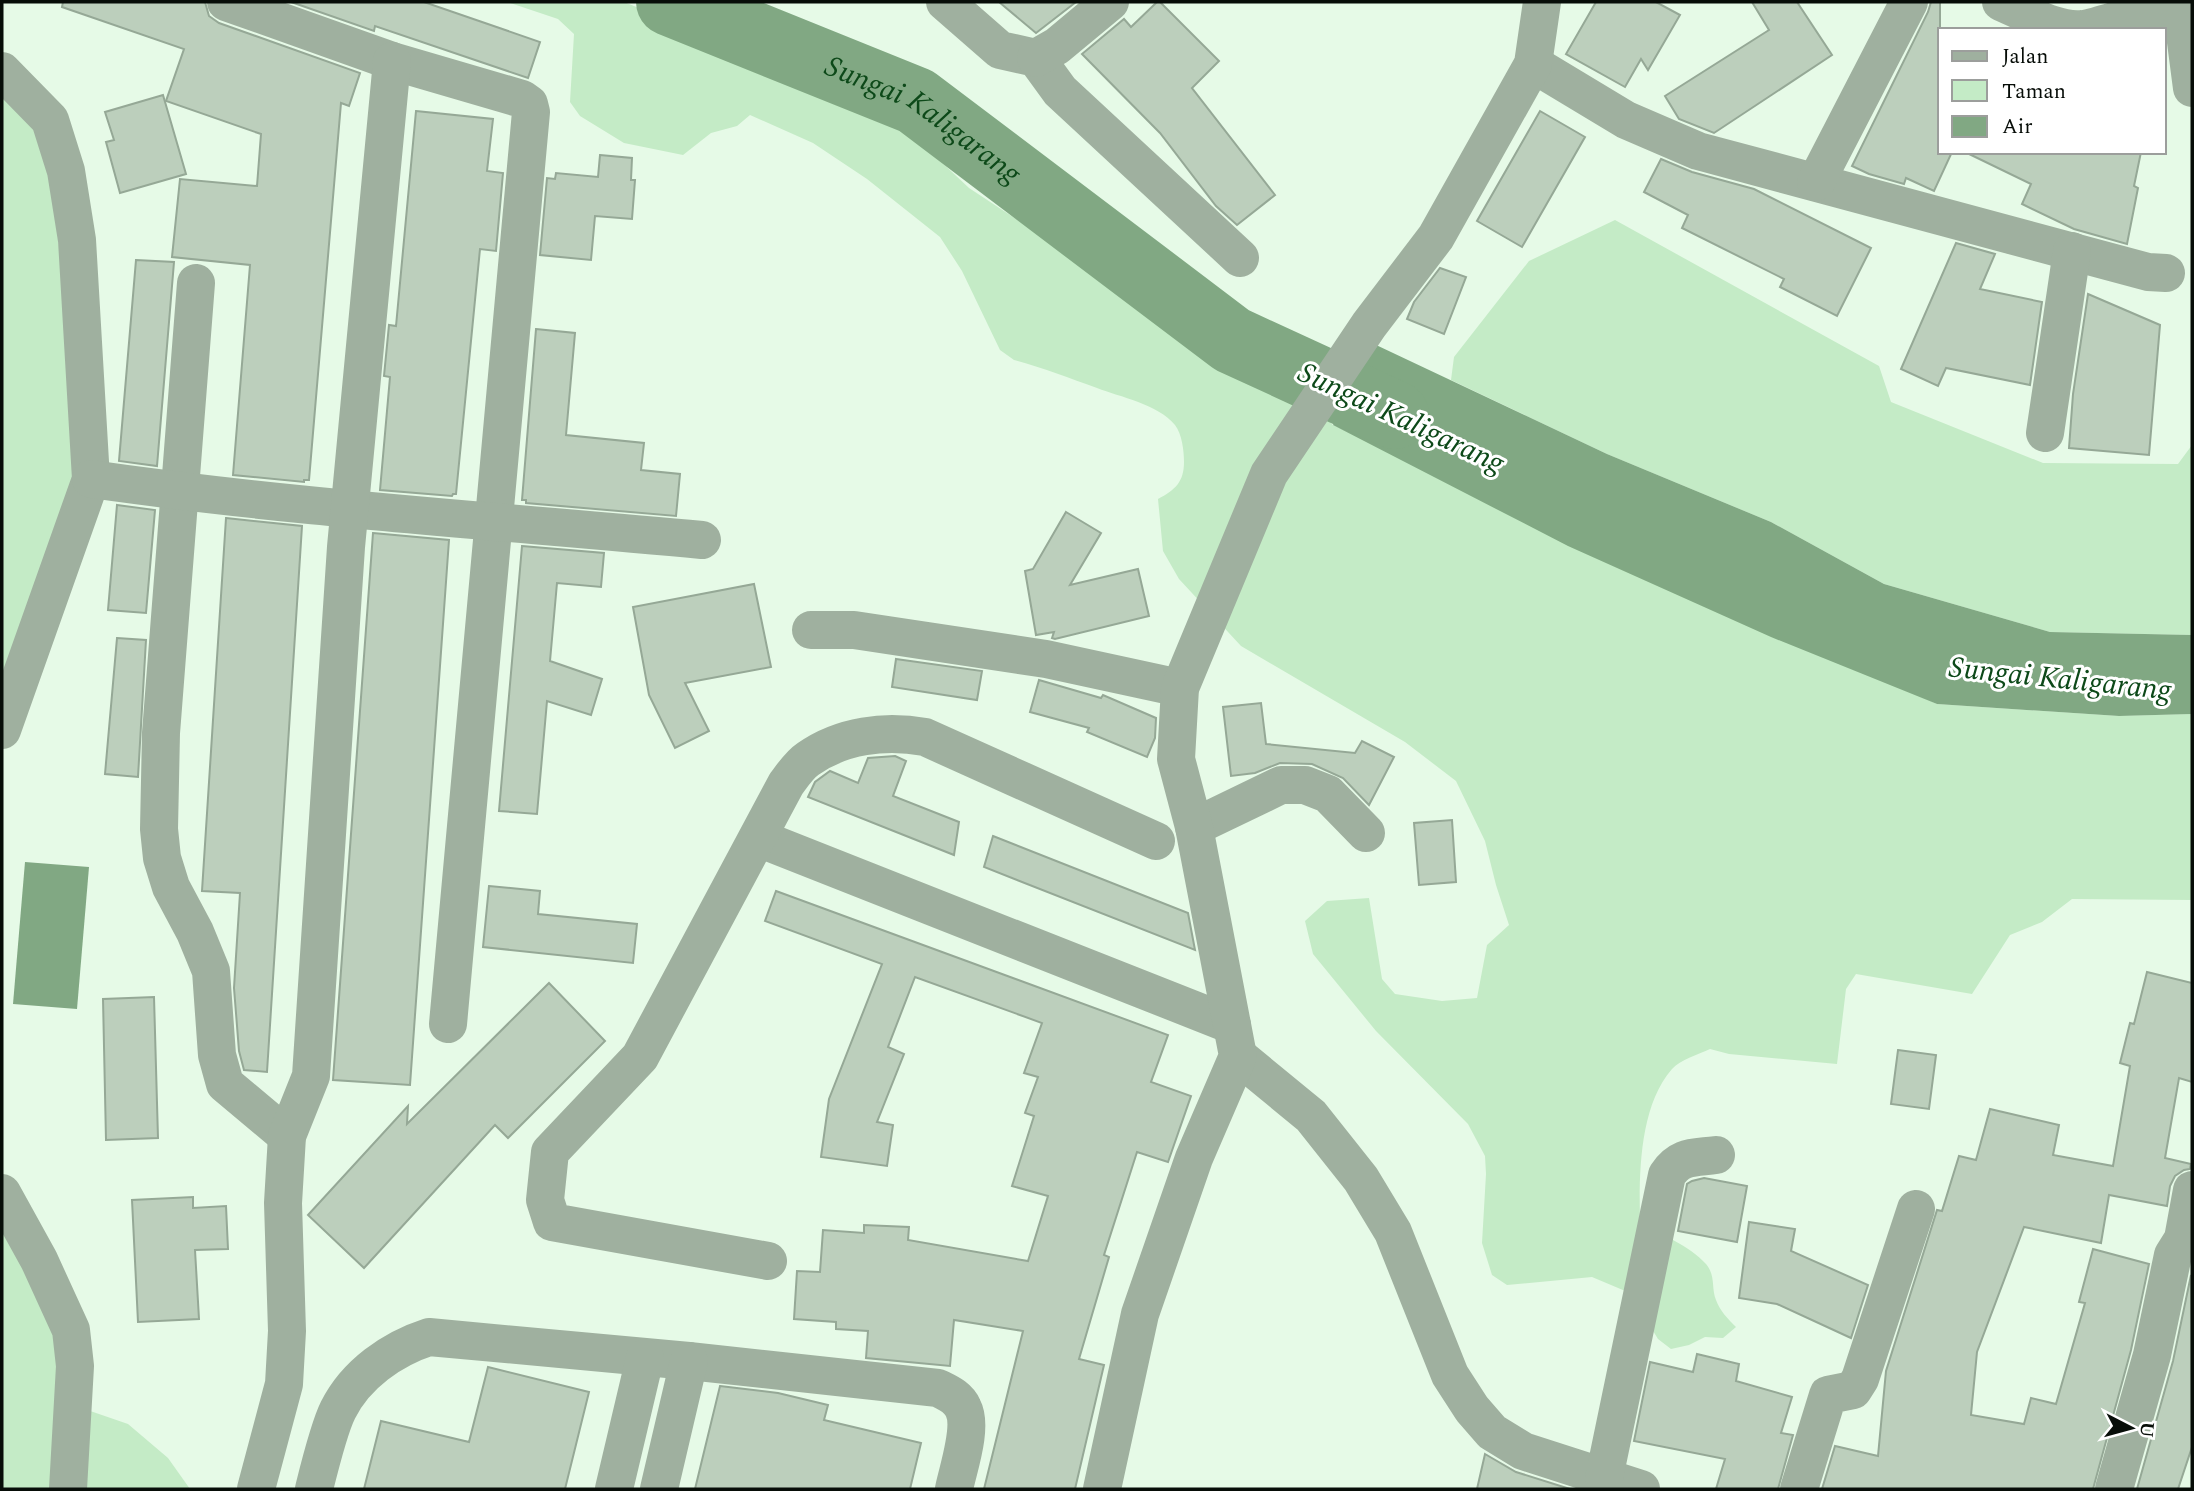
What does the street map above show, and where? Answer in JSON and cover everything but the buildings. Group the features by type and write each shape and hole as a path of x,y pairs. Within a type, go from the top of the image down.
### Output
{"street":[{"path":"226,2 393,61 522,99 531,112 448,1024"},
{"path":"945,2 1000,50 1036,58 1060,91 1240,258"},
{"path":"1036,58 1057,46 1110,2"},
{"path":"1102,1489 1140,1314 1235,1040 1194,827 1176,758 1181,688 1269,474 1369,325 1436,237 1533,64 1542,2"},
{"path":"1816,182 1909,2"},
{"path":"2001,2 2065,28"},
{"path":"2079,28 2107,24 2161,8 2176,8 2182,11 2192,88"},
{"path":"256,1489 284,1384 287,1331 283,1203 287,1136 311,1076 346,547 393,61"},
{"path":"1533,64 1626,120 1698,151 2148,272 2166,273"},
{"path":"2,71 50,120 66,172 77,240 91,480 2,730"},
{"path":"2045,433 2071,251"},
{"path":"196,283 161,733 159,829 162,858 171,887 195,932 211,971 216,1055 225,1084 287,1136"},
{"path":"91,480 178,492 351,509 702,540"},
{"path":"811,630 854,630 1032,657 1181,688"},
{"path":"768,1261 552,1222 545,1200 550,1152 640,1058 786,784 807,760 866,735 900,733 925,737 1156,841"},
{"path":"1194,827 1281,785 1305,785 1328,794 1366,833"},
{"path":"758,838 1235,1040 1311,1116 1361,1179 1393,1231 1450,1375 1472,1409 1492,1432 1523,1451 1641,1489"},
{"path":"1604,1478 1667,1175 1675,1163 1684,1159 1716,1155"},
{"path":"2114,1489 2152,1355 2173,1255 2188,1238 2192,1190"},
{"path":"2,1193 71,1330 75,1366 68,1489"},
{"path":"1799,1489 1828,1395 1853,1390 1860,1379 1916,1209"},
{"path":"314,1489 337,1411 361,1376 405,1345 429,1337 938,1388 955,1397 965,1410 965,1441 954,1489"},
{"path":"614,1489 645,1358"},
{"path":"659,1489 689,1361"}],"green space":[{"path":"507,2 624,2 888,122 918,140 969,188 1224,356 1297,394 1333,425 1937,704 2119,716 2192,714 2192,900 2072,899 2042,922 2010,935 1972,994 1856,974 1846,989 1837,1064 1729,1054 1710,1049 1675,1066 1661,1085 1647,1122 1641,1163 1640,1223 1684,1246 1706,1264 1711,1273 1718,1304 1736,1327 1723,1338 1705,1337 1689,1345 1671,1349 1658,1339 1630,1293 1592,1277 1507,1285 1492,1275 1482,1243 1485,1156 1468,1124 1376,1031 1313,954 1305,921 1327,901 1369,898 1382,979 1395,994 1442,1001 1477,998 1487,945 1509,925 1485,841 1456,781 1405,742 1241,646 1179,579 1163,551 1158,499 1177,485 1184,469 1181,438 1168,418 1138,402 1014,360 1000,350 962,271 940,237 867,179 813,143 750,115 737,126 711,133 683,155 624,143 580,116 570,102 574,34 558,19"},
{"path":"2,92 45,123 85,478 2,713"},
{"path":"1615,220 1879,366 1891,402 2043,463 2178,464 2192,445 2192,635 2050,632 1884,584 1771,522 1607,454 1451,380 1454,357 1529,261"},
{"path":"2,1205 65,1332 67,1403 128,1424 168,1458 190,1489 2,1489"}],"water":[{"path":"1374,344 1607,454 1771,522 1884,584 2050,632 2192,635 2192,714 2119,716 1937,704 1771,637 1568,546 1333,425"},
{"path":"25,862 89,867 77,1009 13,1004"}],"waterway":[{"name":"Sungai Kaligarang","path":"670,2 916,101 1232,340 1395,415"}]}
